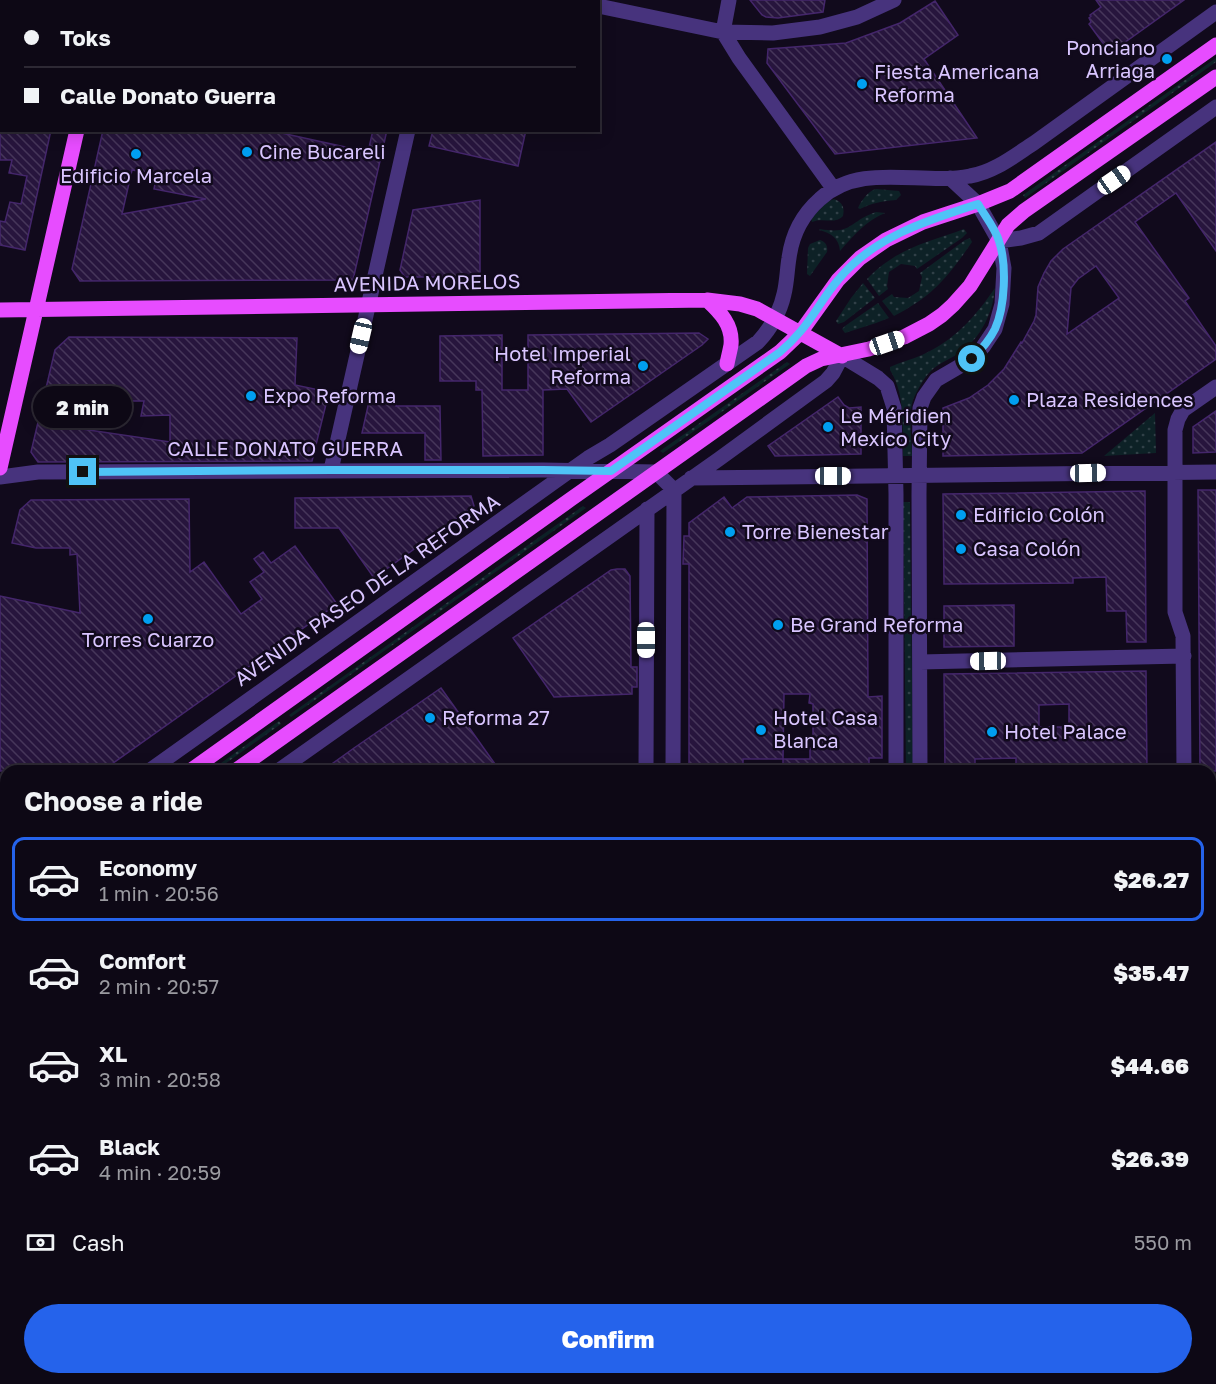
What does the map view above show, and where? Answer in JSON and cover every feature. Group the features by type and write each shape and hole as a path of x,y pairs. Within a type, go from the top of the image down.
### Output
{"main road":[{"path":"198,765 780,352 800,333 838,280 860,258 886,240 923,222 978,204 1010,190 1216,45"},
{"path":"243,765 806,366 821,359 869,349 904,337 942,315 970,286 1008,225 1024,211 1216,77"},
{"path":"0,468 77,132"},
{"path":"707,300 726,320 729,328 731,346 727,364"},
{"name":"AVENIDA MORELOS","path":"0,309 707,300 740,304 757,309 842,356"}],"street":[{"path":"729,0 723,32 739,58 833,188"},
{"path":"600,6 723,32 772,33 820,27 857,17 894,0"},
{"name":"AVENIDA PASEO DE LA REFORMA","path":"157,765 571,471 758,342 769,330 784,298 793,238 811,208 833,188 871,178 901,176 950,178 970,176 990,170 1010,159 1216,12"},
{"path":"999,241 1040,233 1216,107"},
{"path":"331,470 408,132"},
{"path":"920,765 920,408 924,397 936,380 972,359 984,347 995,329 1004,286 1004,268 999,241 978,204 950,178"},
{"path":"286,765 826,381 842,356 887,386 894,408 896,765"},
{"path":"1184,765 1183,636 1175,612 1175,430 1183,410 1216,387"},
{"name":"CALLE DONATO GUERRA","path":"0,477 38,472 331,470 656,472"},
{"path":"656,472 674,490 673,765"},
{"path":"692,478 1216,472"},
{"path":"646,509 646,765"},
{"path":"920,662 1184,656"}],"green space":[{"path":"1216,58 1216,62 1025,198 1023,195"},
{"path":"876,189 899,191 901,195 896,200 858,208 865,197"},
{"path":"834,199 842,205 843,216 833,221 812,222 811,219 821,208"},
{"path":"876,212 885,213 866,224 840,251 834,237 819,230 845,229"},
{"path":"964,229 967,233 962,238 917,269 915,266 901,264 889,272 888,289 879,296 867,279 901,253"},
{"path":"970,238 972,242 939,285 908,309 894,316 882,301 892,294 894,297 908,298 919,291 922,277 920,273"},
{"path":"820,240 826,244 827,252 810,276 807,274 808,248 810,244"},
{"path":"863,283 875,298 844,322 838,324 836,321"},
{"path":"995,288 989,315 975,339 961,352 933,369 918,389 911,413 912,456 903,456 901,401 890,367 922,355 945,342 972,318"},
{"path":"878,303 889,318 845,333 842,329 845,326"},
{"path":"787,362 790,364 663,453 660,451"},
{"path":"1155,413 1156,453 1104,456"},
{"path":"903,502 910,502 913,765 906,765"},
{"path":"583,506 586,508 291,717 289,715"},
{"path":"279,721 281,724 223,765 218,765"}],"building":[{"path":"750,0 825,0 823,12 778,18 762,15"},
{"path":"1096,0 1184,0 1110,53 1089,24 1090,15 1101,7"},
{"name":"Fiesta Americana Reforma","path":"935,1 958,35 924,59 977,138 835,154 767,63 768,49 846,43 900,23"},
{"path":"0,132 51,132 25,250 0,245 0,221 5,222 10,202 21,204 27,176 9,173 12,160 0,160"},
{"path":"103,132 277,132 368,152 373,132 387,132 353,280 80,281 72,269","holes":["132,170 157,174 154,189 206,199 122,214"]},
{"path":"432,132 526,132 518,166 429,146"},
{"path":"1216,142 1216,251 1176,193 1135,222 1189,298 1185,301 1216,346 1216,359 1082,453 943,456 943,408 969,398 988,385 1004,369 1034,321 1038,287 1044,273 1051,261 1063,249","holes":["1096,266 1119,298 1067,334 1071,288 1078,279"]},
{"path":"480,200 480,277 405,277 400,270 413,210"},
{"path":"699,333 708,339 702,345 591,422 567,389 543,390 543,455 483,456 482,390 476,390 476,381 440,381 440,336 502,335 502,390 528,390 528,335"},
{"path":"69,337 297,338 295,385 329,392 312,461 38,462 31,452 55,350","holes":["91,398 104,401 144,401 141,416 170,415 170,442 62,426 63,417 72,417 76,402 90,405"]},
{"path":"370,397 396,397 396,406 440,406 441,460 425,460 425,433 362,433"},
{"name":"Le Méridien Mexico City","path":"838,397 849,408 861,407 861,454 775,456 768,446"},
{"path":"1216,411 1216,452 1193,453 1193,427"},
{"path":"1198,490 1216,490 1216,765 1200,765"},
{"path":"1145,491 1146,642 1127,642 1126,611 1107,611 1106,577 1073,578 1073,583 944,584 943,494"},
{"path":"857,495 867,499 868,697 882,696 882,758 869,758 869,765 783,765 783,759 743,759 743,765 689,765 689,564 683,564 684,536 689,536 689,523 724,497 732,508 747,497","holes":["784,694 810,694 809,703 813,704 813,749 810,748 810,759 783,759"]},
{"path":"471,496 474,506 374,578 339,528 295,528 295,498"},
{"path":"189,499 190,572 204,562 241,614 262,599 250,582 264,572 254,559 263,552 271,563 295,546 337,604 110,765 0,765 0,596 80,613 77,554 70,555 70,548 36,548 12,543 20,510 31,500"},
{"path":"625,569 630,576 631,667 637,667 637,687 632,687 632,694 554,697 513,638 611,570"},
{"path":"1014,605 1014,646 944,647 944,606"},
{"path":"1146,671 1147,765 1016,765 1016,758 975,759 975,765 945,765 944,674","holes":["1069,704 1069,727 1039,727 1039,705"]},
{"name":"Reforma 27","path":"441,688 496,765 330,765"}],"place":[{"name":"Ponciano Arriaga","path":"1167,59"},
{"name":"Fiesta Americana Reforma","path":"862,84"},
{"name":"Cine Bucareli","path":"247,152"},
{"name":"Edificio Marcela","path":"136,154"},
{"name":"Hotel Imperial Reforma","path":"643,366"},
{"name":"Expo Reforma","path":"251,396"},
{"name":"Plaza Residences","path":"1014,400"},
{"name":"Le Méridien Mexico City","path":"828,427"},
{"name":"Edificio Colón","path":"961,515"},
{"name":"Torre Bienestar","path":"730,532"},
{"name":"Casa Colón","path":"961,549"},
{"name":"Torres Cuarzo","path":"148,619"},
{"name":"Be Grand Reforma","path":"778,625"},
{"name":"Reforma 27","path":"430,718"},
{"name":"Hotel Casa Blanca","path":"761,730"},
{"name":"Hotel Palace","path":"992,732"}],"route":[{"path":"83,472 611,471 780,352 800,333 838,280 860,258 886,240 923,222 978,204 999,241 1004,268 1004,286 995,329 984,347 972,359"}]}
